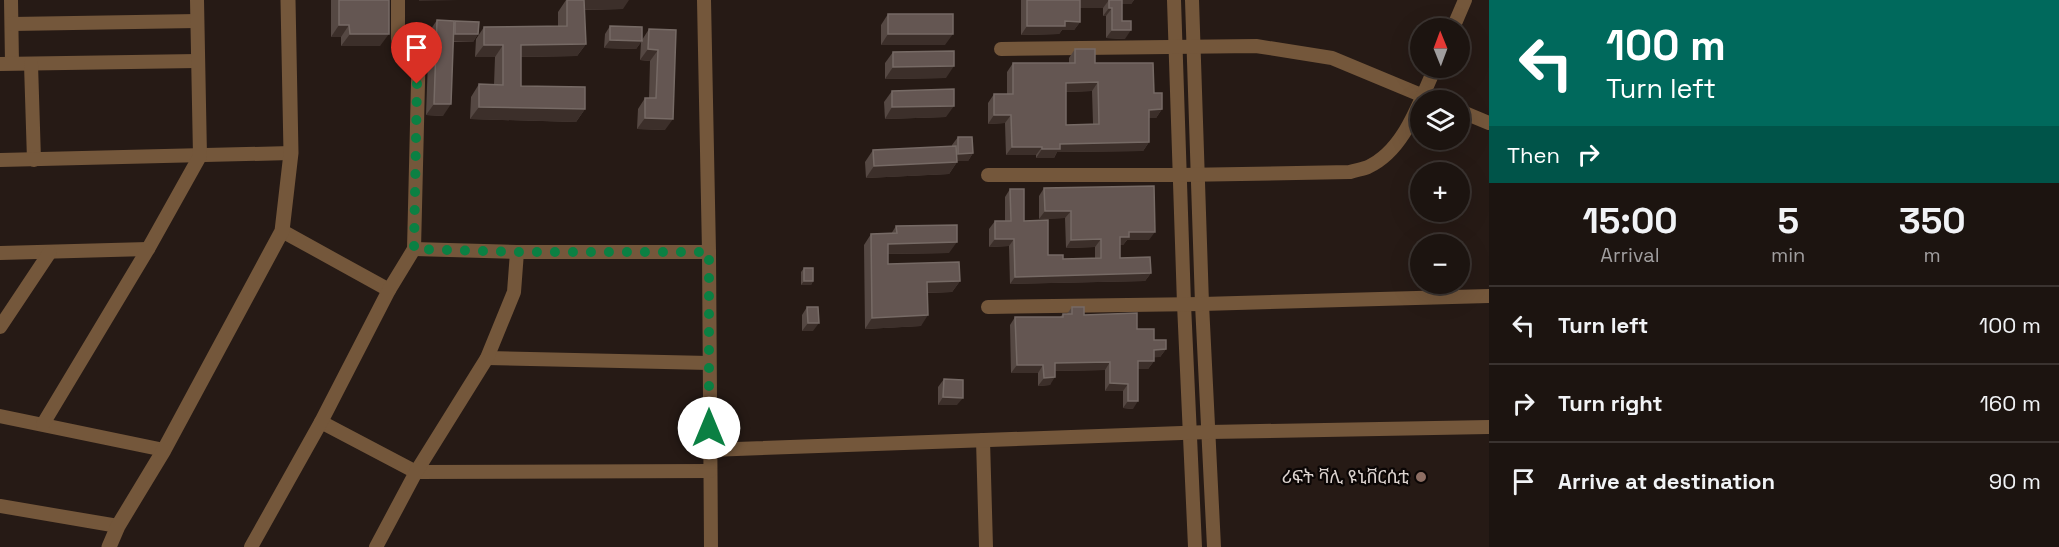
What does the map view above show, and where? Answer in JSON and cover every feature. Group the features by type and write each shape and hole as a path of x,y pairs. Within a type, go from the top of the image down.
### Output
{"street":[{"path":"11,0 12,24 6,63 197,62"},
{"path":"43,424 148,249 200,156 197,0"},
{"path":"110,547 118,526 164,450 282,231 291,153 288,0"},
{"path":"251,547 321,422 389,290 414,249 419,40 398,39 398,0"},
{"path":"704,0 711,547"},
{"path":"1174,0 1195,547"},
{"path":"1192,0 1202,304 1214,547"},
{"path":"1458,18 1466,0"},
{"path":"12,24 197,21"},
{"path":"1001,49 1256,46 1332,58 1410,91"},
{"path":"31,64 34,160"},
{"path":"1470,115 1489,123"},
{"path":"988,176 1350,172 1368,167 1384,157 1401,139 1410,125"},
{"path":"0,160 291,153"},
{"path":"282,231 389,290"},
{"path":"0,253 148,249"},
{"path":"414,249 517,252 709,252"},
{"path":"0,327 50,252"},
{"path":"376,547 416,472 487,358 514,292 517,252"},
{"path":"988,307 1489,296"},
{"path":"487,358 709,363"},
{"path":"0,416 164,450"},
{"path":"321,422 416,472 710,471"},
{"path":"709,450 1209,432 1489,427"},
{"path":"983,440 986,547"},
{"path":"0,506 118,526"}],"building":[{"path":"339,0 389,0 389,34 350,34 349,25 339,25"},
{"path":"567,0 584,0 586,44 521,45 521,86 585,87 585,109 479,107 479,84 503,85 503,45 484,45 484,27 567,26"},
{"path":"1027,0 1080,0 1080,22 1065,21 1065,26 1027,26"},
{"path":"1109,0 1122,0 1122,21 1131,21 1131,30 1112,30 1112,8 1109,8"},
{"path":"888,14 953,14 953,34 888,34"},
{"path":"437,20 454,21 451,104 434,104"},
{"path":"455,21 479,22 478,34 455,34"},
{"path":"610,26 642,27 642,41 610,40"},
{"path":"649,29 676,30 673,119 645,118 645,98 656,98 658,50 648,49"},
{"path":"1075,49 1095,49 1095,63 1153,63 1154,93 1162,93 1162,109 1149,110 1149,142 1060,144 1060,149 1012,147 1011,115 994,115 994,94 1013,94 1013,63 1075,63","holes":["1098,82 1099,124 1066,125 1066,83"]},
{"path":"954,51 954,66 893,67 893,52"},
{"path":"954,89 954,106 892,107 892,91"},
{"path":"958,137 972,137 973,153 958,154"},
{"path":"956,146 957,162 874,166 873,150"},
{"path":"1154,186 1155,232 1129,232 1129,237 1120,237 1120,258 1150,257 1151,273 1015,277 1014,239 995,239 995,221 1011,221 1010,189 1024,189 1024,221 1048,220 1048,255 1063,255 1063,259 1101,258 1101,239 1071,240 1071,211 1045,211 1044,188"},
{"path":"957,225 957,242 888,244 888,264 959,262 960,281 927,282 928,315 872,318 871,234 897,233 896,226"},
{"path":"804,268 813,268 813,281 804,281"},
{"path":"807,307 818,307 819,323 808,323"},
{"path":"1072,307 1084,307 1084,315 1137,313 1137,329 1154,329 1154,340 1166,340 1166,349 1154,350 1154,361 1138,361 1138,401 1128,401 1128,384 1110,383 1110,362 1055,363 1055,377 1044,378 1043,365 1017,365 1015,317 1063,317 1063,314 1072,314"},
{"path":"944,379 963,380 963,398 943,397"}],"place":[{"name":"ሪፍት ቫሊ ዩኒቨርሲቲ","path":"1421,477"}],"route":[{"path":"417,84 414,249 517,252 709,252 709,428"}]}
